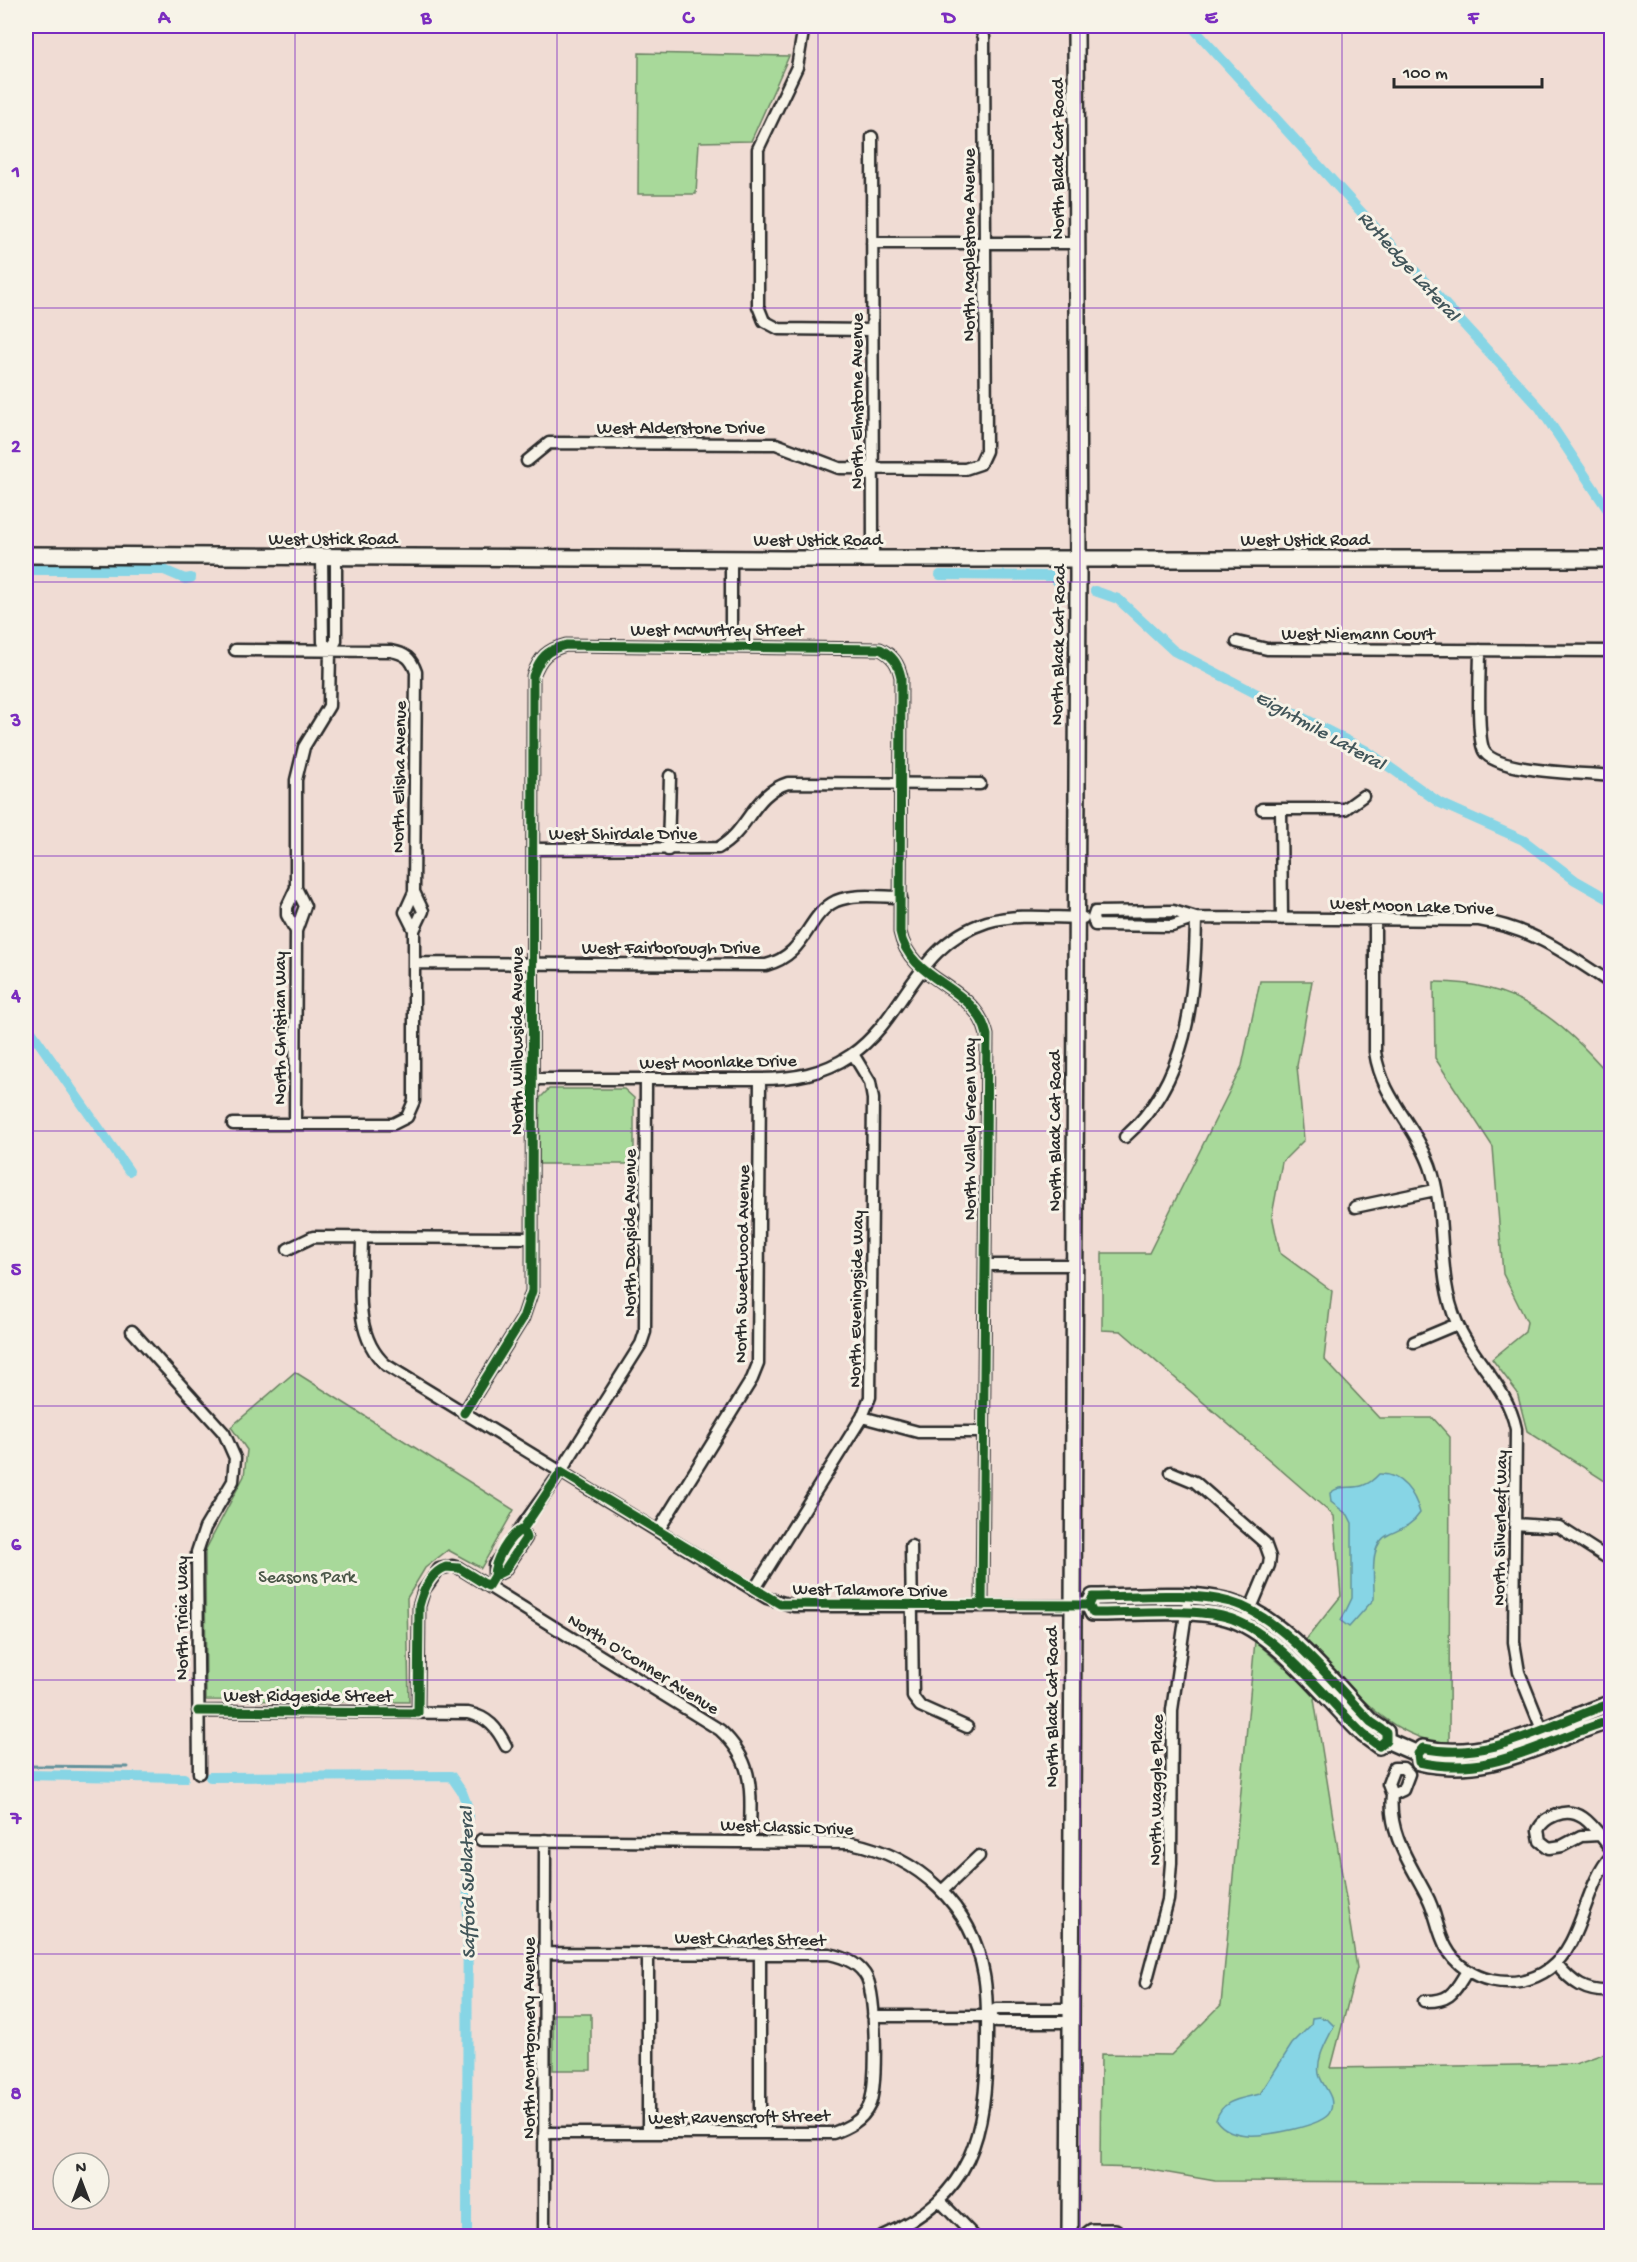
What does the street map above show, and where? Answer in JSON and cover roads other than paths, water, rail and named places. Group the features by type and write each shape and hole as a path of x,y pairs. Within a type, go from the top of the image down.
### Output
{"main road":[{"name":"North Black Cat Road","path":"1070,2236 1069,2015 1077,558 1076,26"},
{"name":"West Ustick Road","path":"26,555 731,559 1611,559"},
{"path":"1089,1605 1093,1597 1189,1597 1228,1602 1247,1617 1364,1735 1379,1746 1386,1740 1413,1753 1419,1762 1451,1768 1510,1759 1545,1736 1611,1703"},
{"path":"1072,1606 1089,1605"},
{"path":"1089,1605 1094,1613 1247,1617"},
{"path":"1545,1736 1611,1720"},
{"path":"1087,2236 1092,2232 1115,2232 1120,2236"}],"street":[{"path":"804,26 796,67 758,149 758,306 764,321 779,329 872,330"},
{"name":"North Maplestone Avenue","path":"979,26 984,37 986,451 980,464"},
{"name":"North Elmstone Avenue","path":"872,137 873,559"},
{"path":"872,243 1077,243"},
{"name":"West Alderstone Drive","path":"527,460 549,443 776,444 839,468 965,469 980,464"},
{"name":"North Christian Way","path":"296,932 287,915 287,907 296,888 297,767 304,747 329,706 330,650 323,642 329,557"},
{"path":"731,559 731,645"},
{"name":"West Niemann Court","path":"1237,642 1267,649 1611,651"},
{"name":"West McMurtrey Street","path":"544,654 566,645 731,645 868,647 880,649 890,655"},
{"path":"235,650 330,650"},
{"name":"North Elisha Avenue","path":"330,650 402,653 412,663 416,672 414,892 405,912 414,930"},
{"path":"1480,650 1481,740 1490,758 1508,766 1611,776"},
{"name":"North Willowside Avenue","path":"464,1413 528,1307 532,1292 533,676 544,654"},
{"name":"North Valley Green Way","path":"890,655 898,664 900,677 900,897 903,944 910,958 978,1011 987,1035 982,1606"},
{"path":"668,850 670,776"},
{"name":"West Shirdale Drive","path":"533,849 708,850 729,842 764,796 773,787 788,783 980,784"},
{"path":"1262,809 1345,809 1363,796"},
{"path":"1281,809 1282,919"},
{"name":"North Christian Way","path":"295,1124 296,932 305,906 296,888"},
{"name":"North Elisha Avenue","path":"295,1124 393,1124 407,1117 414,1101 414,930 423,911 414,892"},
{"name":"West Fairborough Drive","path":"414,963 766,964 783,960 797,946 821,913 836,902 853,897 900,897"},
{"name":"West Moon Lake Drive","path":"1093,918 1095,912 1173,911 1196,918 1464,919 1500,924 1547,941 1611,984"},
{"name":"West Moonlake Drive","path":"532,1079 787,1079 812,1074 833,1066 853,1054 879,1028 922,968 950,941 986,923 1018,916 1093,918"},
{"path":"1125,1137 1147,1118 1180,1049 1196,975 1196,918"},
{"name":"North Silverleaf Way","path":"1375,919 1377,1070 1386,1091 1423,1150 1436,1190 1444,1281 1457,1324 1472,1351 1506,1396 1513,1413 1516,1429 1516,1660 1545,1736"},
{"name":"North Eveningside Way","path":"754,1590 862,1417 870,1397 873,1114 870,1082 853,1054"},
{"name":"North Dayside Avenue","path":"488,1586 494,1576 494,1565 516,1532 523,1529 561,1472 641,1344 645,1332 646,1079"},
{"name":"North Sweetwood Avenue","path":"658,1531 752,1380 758,1364 760,1079"},
{"path":"233,1124 295,1124"},
{"path":"1355,1206 1436,1190"},
{"path":"288,1249 314,1238 532,1238"},
{"name":"West Talamore Drive","path":"362,1238 362,1323 369,1346 386,1365 780,1604 795,1606 1072,1606"},
{"path":"985,1265 1073,1265"},
{"path":"1414,1342 1457,1324"},
{"name":"North Tricia Way","path":"132,1331 224,1433 235,1458 233,1481 205,1528 196,1552 199,1773"},
{"path":"862,1417 918,1432 984,1432"},
{"path":"1171,1472 1195,1482 1265,1542 1269,1565 1247,1617"},
{"path":"1515,1524 1559,1527 1611,1561"},
{"path":"911,1546 913,1697 920,1706 967,1727"},
{"name":"North O'Conner Avenue","path":"418,1713 419,1606 434,1575 446,1566 459,1568 720,1730 735,1744 746,1762 750,1784 750,1841"},
{"name":"North Waggle Place","path":"1146,1983 1168,1900 1171,1863 1172,1710 1189,1597"},
{"name":"West Ridgeside Street","path":"198,1711 478,1715 488,1719 499,1731 506,1746"},
{"path":"1413,1753 1403,1768 1394,1768 1388,1784 1392,1795 1396,1837 1428,1898 1446,1948 1467,1971 1482,1979 1504,1982 1524,1980 1546,1971 1556,1963 1570,1942 1600,1867 1611,1855"},
{"path":"1599,1835 1581,1836 1562,1846 1549,1848 1540,1841 1538,1830 1544,1821 1559,1814 1574,1813 1590,1822 1611,1850"},
{"name":"West Classic Drive","path":"481,1840 834,1841 867,1846 909,1864 942,1891 962,1915 976,1946 985,1978 986,2092 980,2130 960,2174 939,2200 903,2227 882,2236"},
{"name":"North Montgomery Avenue","path":"544,2236 545,1840"},
{"path":"942,1891 979,1856"},
{"name":"West Charles Street","path":"545,1953 829,1954 855,1964 866,1976 873,1996 873,2016"},
{"path":"648,1954 648,2133"},
{"path":"760,1954 760,2133"},
{"path":"1556,1963 1569,1980 1580,1987 1594,1992 1611,1991"},
{"path":"1424,2001 1441,2001 1453,1992 1467,1971"},
{"path":"873,2016 987,2016 996,2009 1069,2015"},
{"name":"West Ravenscroft Street","path":"544,2133 833,2133 847,2128 860,2119 868,2107 873,2092 873,2016"},
{"path":"939,2200 974,2236"}],"water":[{"path":"1379,1474 1401,1481 1411,1492 1420,1513 1410,1523 1390,1534 1378,1545 1374,1563 1374,1599 1349,1627 1341,1621 1352,1598 1352,1523 1348,1515 1331,1502 1330,1493 1336,1489 1365,1485"},
{"path":"1319,2017 1328,2020 1334,2026 1323,2049 1318,2068 1332,2101 1330,2112 1317,2122 1305,2126 1256,2135 1234,2133 1219,2124 1216,2120 1219,2113 1228,2104 1260,2094 1292,2044 1311,2025 1312,2018"}],"waterway":[{"name":"Rutledge Lateral","path":"1194,26 1195,30 1540,408 1612,516"},
{"name":"Eightmile Lateral","path":"26,570 164,570 185,579 191,578"},
{"name":"Eightmile Lateral","path":"940,575 1052,576 1060,584"},
{"name":"Eightmile Lateral","path":"1095,591 1118,599 1174,651 1367,751 1440,803 1523,840 1575,880 1612,901"},
{"path":"26,1024 129,1171"},
{"path":"26,1766 128,1767"},
{"name":"Safford Sublateral","path":"26,1775 184,1778"},
{"name":"Safford Sublateral","path":"210,1777 451,1776 462,1792 468,1808 467,2236"}],"park label":[{"name":"Seasons Park","path":"307,1576"}]}
